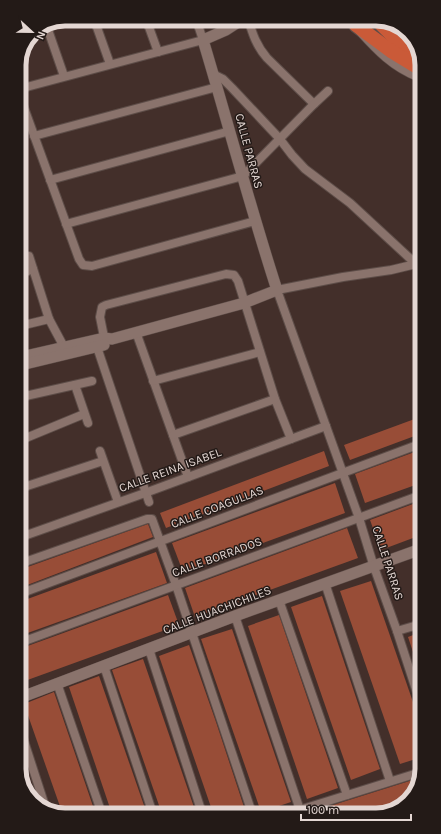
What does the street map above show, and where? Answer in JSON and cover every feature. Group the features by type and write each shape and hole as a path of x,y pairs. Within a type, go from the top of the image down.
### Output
{"highway":[{"path":"358,26 391,51 415,66"},
{"path":"384,27 414,57"}],"street":[{"path":"96,26 110,64"},
{"path":"149,26 158,52"},
{"name":"CALLE PARRAS","path":"198,26 218,87 255,221 277,290 343,472 415,686"},
{"path":"26,87 203,40 232,26"},
{"path":"250,26 256,43 267,58 314,104"},
{"path":"357,26 389,60 415,74"},
{"path":"52,43 64,76"},
{"path":"213,74 223,79 232,88 280,138 292,155 305,169 350,203 415,263"},
{"path":"34,136 218,87"},
{"path":"66,224 243,176 328,91"},
{"path":"26,114 80,262 87,266 92,266 255,221"},
{"path":"50,180 230,131"},
{"path":"29,256 49,319 64,347"},
{"path":"26,365 136,332 244,303 277,290 343,277 391,270 415,264"},
{"path":"26,272 33,269"},
{"path":"149,502 145,493 103,342 100,313 102,307 106,305 226,274 234,275 236,277 275,399 291,439"},
{"path":"26,325 49,319"},
{"path":"136,332 188,477"},
{"path":"26,356 64,347 103,342"},
{"path":"153,381 260,352"},
{"path":"26,397 92,381"},
{"path":"75,385 88,423"},
{"path":"173,435 275,399"},
{"path":"26,438 84,414"},
{"name":"CALLE REINA ISABEL","path":"26,535 326,426"},
{"name":"CALLE COAGULLAS","path":"26,592 415,446"},
{"path":"100,451 118,502"},
{"path":"26,486 103,461"},
{"name":"CALLE BORRADOS","path":"26,641 415,497"},
{"path":"26,562 146,519 150,519 154,522 250,808"},
{"name":"CALLE HUACHICHILES","path":"26,695 235,616 415,552"},
{"path":"325,584 390,781"},
{"path":"279,600 347,795"},
{"path":"235,616 295,808"},
{"path":"397,631 415,626"},
{"path":"149,649 200,808"},
{"path":"104,666 151,808"},
{"path":"57,683 100,808"},
{"path":"26,747 44,802"},
{"path":"306,808 415,774"}],"building":[{"path":"415,419 415,436 350,460 344,445"},
{"path":"324,451 329,466 166,528 160,513"},
{"path":"415,452 415,485 365,503 355,474"},
{"path":"335,483 345,513 183,572 172,543"},
{"path":"415,503 415,537 381,550 370,520"},
{"path":"148,524 153,537 26,585 26,568"},
{"path":"347,528 358,558 195,617 185,588"},
{"path":"156,552 167,583 26,634 26,600"},
{"path":"371,581 415,708 415,759 400,764 340,591"},
{"path":"168,595 179,625 26,681 26,647"},
{"path":"322,596 380,769 351,780 291,607"},
{"path":"279,615 338,788 307,799 248,626"},
{"path":"232,629 291,802 273,808 260,808 201,639"},
{"path":"415,634 415,658 408,637"},
{"path":"189,645 244,808 211,808 159,656"},
{"path":"143,659 194,808 160,808 112,670"},
{"path":"99,676 145,808 110,808 69,687"},
{"path":"54,692 94,808 60,808 26,710 26,703"},
{"path":"414,780 404,797 391,805 376,808 324,808"}]}
